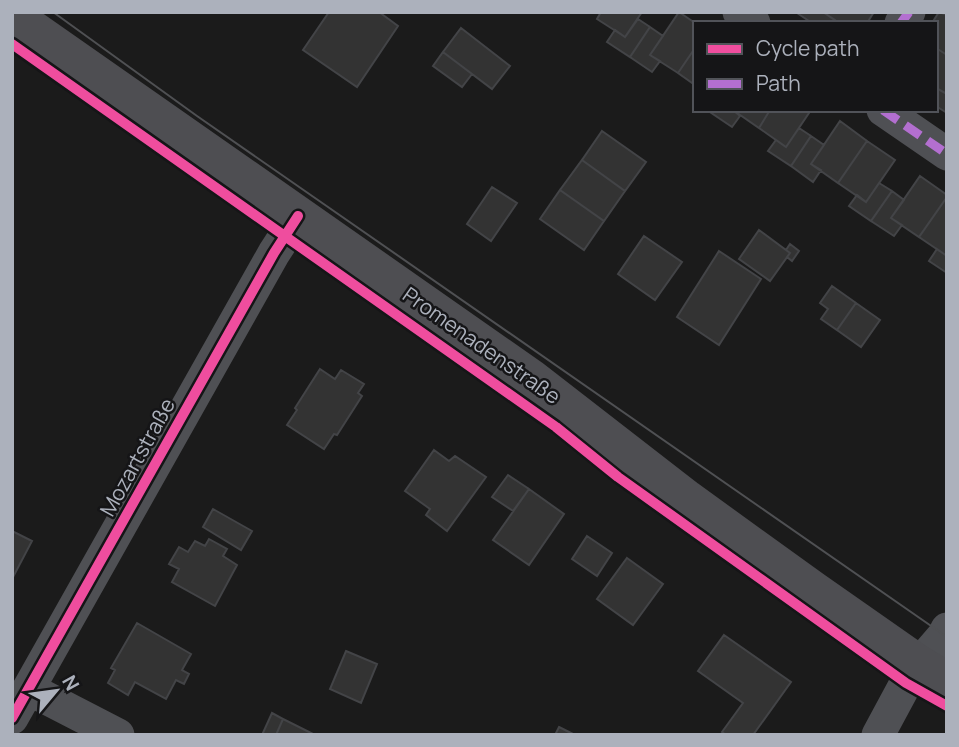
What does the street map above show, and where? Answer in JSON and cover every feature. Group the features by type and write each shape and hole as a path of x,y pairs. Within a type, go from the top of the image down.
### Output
{"main road":[{"name":"Promenadenstraße","path":"12,15 531,379 687,499 933,673"}],"street":[{"path":"886,112 947,154"},
{"name":"Mozartstraße","path":"12,718 274,253 298,216"},
{"path":"878,735 906,683 933,673 947,629"},
{"path":"29,689 118,735"}],"building":[{"path":"329,12 379,12 398,26 357,87 303,50"},
{"path":"601,12 642,12 625,37 597,19"},
{"path":"679,12 693,22 693,51 678,73 650,55"},
{"path":"823,12 874,12 868,21 836,21"},
{"path":"823,12 835,20 809,21 797,13"},
{"path":"939,12 947,15 947,55 938,49 938,21 933,21"},
{"path":"638,19 650,27 630,57 607,42 615,30 625,37"},
{"path":"650,27 663,36 650,55 660,61 652,72 630,57"},
{"path":"461,28 510,66 492,89 443,52"},
{"path":"938,49 947,55 947,94 938,89"},
{"path":"693,51 693,84 678,73"},
{"path":"443,52 472,74 462,87 433,66"},
{"path":"938,89 947,94 947,113 938,107"},
{"path":"710,112 735,112 740,116 732,127"},
{"path":"736,112 769,112 759,128"},
{"path":"769,112 810,112 786,147 759,128"},
{"path":"840,121 867,141 838,183 811,164"},
{"path":"799,128 811,136 791,166 768,151 776,140 786,147"},
{"path":"602,131 646,162 625,191 582,160"},
{"path":"811,136 824,145 811,164 821,170 813,182 791,166"},
{"path":"867,141 895,160 866,202 838,183"},
{"path":"582,160 625,191 604,221 560,190"},
{"path":"920,176 947,197 919,237 891,218"},
{"path":"879,183 892,191 871,221 849,206 857,195 866,202"},
{"path":"492,187 517,203 491,241 467,224"},
{"path":"560,190 604,221 584,250 540,219"},
{"path":"892,191 904,200 891,218 902,225 894,236 871,221"},
{"path":"947,197 947,256 919,237"},
{"path":"759,230 790,253 770,281 739,259"},
{"path":"644,236 682,262 655,300 618,274"},
{"path":"790,244 799,251 792,261 787,257 790,253 786,250"},
{"path":"937,249 947,256 947,273 929,261"},
{"path":"719,251 761,279 719,345 677,317"},
{"path":"832,286 856,303 837,330 821,319 828,309 820,303"},
{"path":"856,303 880,320 861,347 837,330"},
{"path":"320,369 335,379 341,370 364,384 358,393 362,396 337,435 334,434 324,449 287,425"},
{"path":"434,450 449,461 455,456 486,477 447,531 426,515 430,509 405,491"},
{"path":"508,475 529,489 513,511 492,497"},
{"path":"529,489 564,514 529,565 493,540"},
{"path":"213,509 252,531 241,550 203,527"},
{"path":"12,531 32,541 12,579"},
{"path":"587,536 612,553 597,576 572,559"},
{"path":"209,539 227,549 223,556 237,565 215,606 172,582 179,569 169,564 179,547 188,552 195,541 205,546"},
{"path":"627,558 663,584 633,625 597,599"},
{"path":"137,623 191,654 182,670 189,674 184,684 176,680 166,699 135,682 128,695 108,683 115,670 111,668"},
{"path":"724,635 791,682 753,735 726,735 722,732 743,703 698,671"},
{"path":"346,651 377,664 361,703 330,689"},
{"path":"272,713 283,719 276,735 262,735"},
{"path":"283,719 315,735 276,735"},
{"path":"559,727 575,735 555,735"}],"tram line":[{"path":"53,12 197,116 947,637"}],"marked path":[{"path":"902,21 909,12"},
{"path":"886,112 947,154"}],"cycle path":[{"path":"12,44 556,427 618,477 906,683 947,706"},
{"path":"12,718 274,253 298,216"}]}
